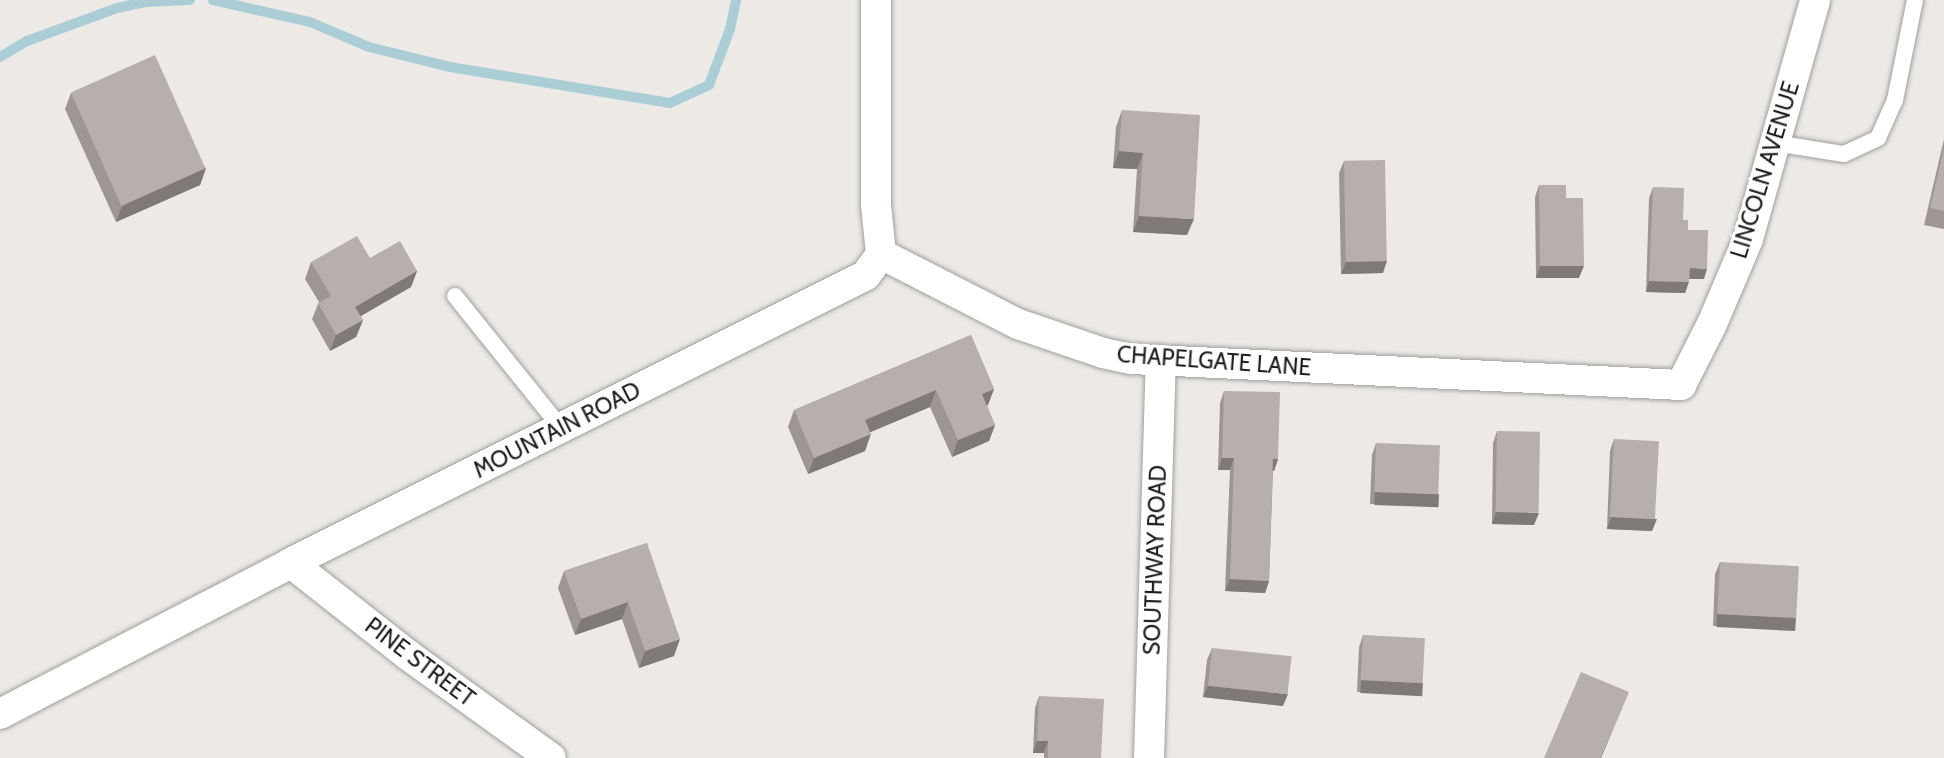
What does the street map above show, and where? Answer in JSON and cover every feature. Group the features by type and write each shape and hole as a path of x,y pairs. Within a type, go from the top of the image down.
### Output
{"street":[{"path":"876,0 876,205 881,254"},
{"name":"LINCOLN AVENUE","path":"1568,380 1681,385 1712,324 1748,239 1815,0"},
{"name":"CHAPELGATE LANE","path":"881,254 1018,324 1103,354 1161,362 1568,380"},
{"name":"MOUNTAIN ROAD","path":"0,714 291,563 866,275 881,254"},
{"name":"SOUTHWAY ROAD","path":"1149,758 1161,362"},
{"name":"PINE STREET","path":"291,563 408,655 551,758"}],"lane":[{"path":"1775,143 1844,154 1878,138 1895,100 1915,0"},
{"path":"456,296 561,428"}],"building":[{"path":"155,55 205,168 121,206 71,92"},
{"path":"1122,110 1200,115 1194,219 1139,216 1143,153 1119,151"},
{"path":"1944,148 1944,211 1930,208"},
{"path":"1385,160 1387,261 1346,262 1344,161"},
{"path":"1539,185 1566,185 1566,198 1583,198 1584,266 1540,266"},
{"path":"1653,187 1684,188 1683,220 1688,220 1688,230 1708,230 1707,269 1690,268 1689,282 1649,281"},
{"path":"357,236 370,258 400,241 417,271 355,307 363,320 336,335 318,303 331,296 311,262"},
{"path":"971,335 994,389 982,394 995,425 958,440 936,390 865,420 871,434 814,458 794,410"},
{"path":"1224,391 1280,392 1278,459 1273,459 1269,581 1230,579 1234,458 1222,458"},
{"path":"1497,431 1540,432 1539,513 1496,512"},
{"path":"1614,439 1659,441 1655,519 1610,517"},
{"path":"1376,443 1440,445 1438,494 1374,492"},
{"path":"647,543 680,639 645,651 628,602 581,619 564,571"},
{"path":"1720,562 1799,566 1796,618 1717,614"},
{"path":"1363,635 1425,638 1423,683 1361,680"},
{"path":"1212,648 1292,656 1288,694 1208,686"},
{"path":"1581,672 1629,692 1600,758 1544,758"},
{"path":"1039,696 1104,699 1101,758 1048,758 1048,741 1037,741"}],"waterway":[{"path":"0,57 27,41 117,8 146,2 190,0"},
{"path":"213,0 310,22 369,47 450,67 670,103 709,85 730,29 736,0"}]}
